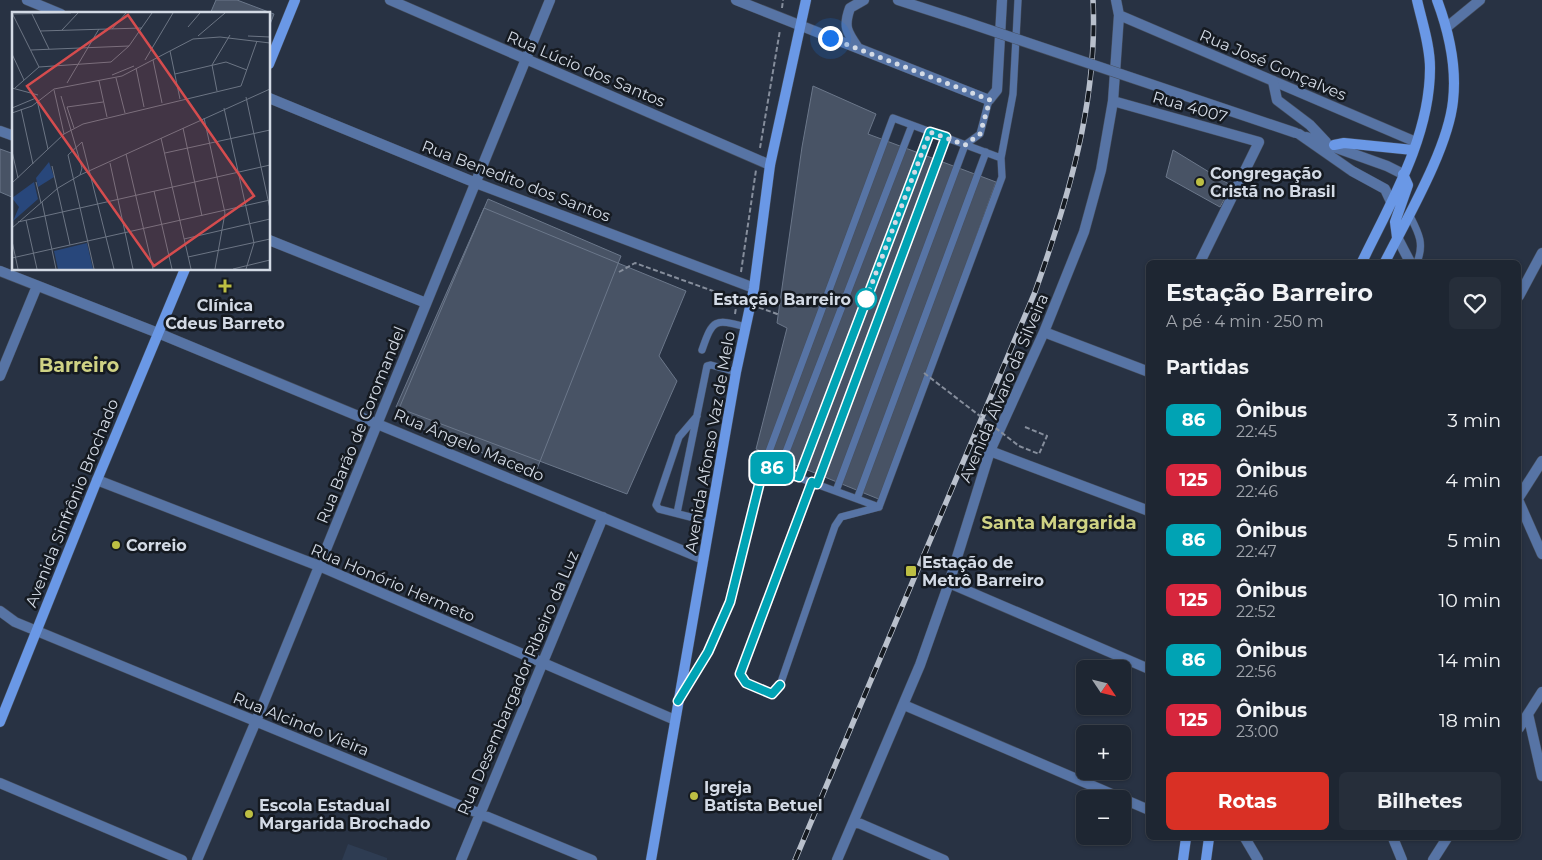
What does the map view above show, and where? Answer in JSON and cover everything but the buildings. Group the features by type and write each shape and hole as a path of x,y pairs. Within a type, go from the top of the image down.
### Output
{"main road":[{"path":"270,62 295,0"},
{"path":"1363,260 1415,146 1429,99 1430,66 1417,0"},
{"path":"1386,260 1429,175 1444,135 1453,102 1453,67 1447,28 1437,0"},
{"name":"Avenida Afonso Vaz de Melo","path":"651,860 736,372 754,288 770,165 808,2"},
{"path":"1330,144 1344,142 1415,146"},
{"path":"1397,237 1395,222 1408,185 1403,174"},
{"name":"Avenida Sinfrônio Brochado","path":"0,722 97,480 185,270"},
{"path":"1183,860 1186,840"},
{"path":"1206,860 1209,840"}],"street":[{"path":"28,0 56,12"},
{"name":"Rua Lúcio dos Santos","path":"390,0 770,165"},
{"name":"Rua Barão de Coromandel","path":"197,860 256,722 550,0"},
{"path":"736,0 990,100 997,90 1002,0"},
{"path":"858,48 848,33 846,21 850,8 864,0"},
{"path":"898,0 1330,144 1403,174"},
{"name":"Avenida Álvaro da Silveira","path":"838,860 904,705 949,583 990,451 1044,332 1084,232 1101,170 1113,101 1119,15 1116,0"},
{"path":"1447,28 1480,0"},
{"name":"Rua José Gonçalves","path":"1119,15 1273,81 1415,146"},
{"path":"1273,81 1277,100 1310,125 1330,144"},
{"name":"Rua Benedito dos Santos","path":"270,98 476,183 754,288"},
{"name":"Rua 4007","path":"1113,101 1259,142 1201,260"},
{"path":"0,131 12,135"},
{"path":"1297,134 1352,171 1385,189 1391,202"},
{"path":"1397,237 1409,260"},
{"path":"270,240 426,303"},
{"path":"1521,292 1542,253"},
{"name":"Rua Ângelo Macedo","path":"0,271 158,333 703,559"},
{"path":"0,376 37,286"},
{"path":"1044,332 1146,369"},
{"path":"990,451 1146,510"},
{"path":"1521,494 1542,461"},
{"name":"Rua Honório Hermeto","path":"97,480 319,566 674,720"},
{"path":"1521,507 1542,554"},
{"name":"Rua Desembargador Ribeiro da Luz","path":"461,860 603,518"},
{"path":"949,583 1146,668"},
{"name":"Rua Alcindo Vieira","path":"0,611 15,622 592,860"},
{"path":"1521,725 1542,692"},
{"path":"904,705 1146,809"},
{"path":"1528,714 1542,776"},
{"path":"0,783 182,860"},
{"path":"854,821 944,860"},
{"path":"1246,840 1258,860"},
{"path":"1394,840 1402,860"},
{"path":"1433,860 1446,840"}],"lane":[{"path":"879,507 1002,177 1001,158 1013,94 1018,0"},
{"path":"836,491 965,145 980,134 990,100"},
{"path":"678,701 708,652 730,602 764,465 893,118 1001,158"},
{"path":"779,470 912,125"},
{"path":"799,477 930,132"},
{"path":"879,507 841,517 836,526 780,685 772,694 746,683 740,674 946,137"},
{"path":"857,499 986,152"},
{"path":"1409,214 1421,238 1422,248 1419,260"},
{"path":"702,350 708,332 714,324 721,321 746,327"},
{"path":"677,513 707,366 711,365 736,372"},
{"path":"697,415 679,438 656,505 659,509 710,522"},
{"path":"764,465 879,507"}],"path":[{"path":"619,272 635,262 780,315"},
{"path":"924,373 1019,446 1039,454 1047,436 1025,427"}],"shaded area":[{"path":"348,844 387,858 387,860 342,860"}],"railway":[{"path":"795,860 1035,292 1059,221 1086,112 1091,75 1093,0"}],"bus line":[{"name":"86","path":"678,701 708,652 730,602 764,465 799,477 930,132 946,137 817,484 812,482 740,674 746,683 772,694 780,685"}],"place":[{"name":"Congregação Cristã no Brasil","path":"1200,182"},
{"name":"Clínica Cdeus Barreto","path":"225,286"},
{"name":"Estação Barreiro","path":"866,299"},
{"name":"Correio","path":"116,545"},
{"name":"Estação de Metrô Barreiro","path":"911,571"},
{"name":"Igreja Batista Betuel","path":"694,796"},
{"name":"Escola Estadual Margarida Brochado","path":"249,814"}],"district":[{"name":"Barreiro","path":"79,365"},
{"name":"Santa Margarida","path":"1059,523"}],"route":[{"path":"830,38 990,100 980,134 965,145 930,132 866,299"}]}
